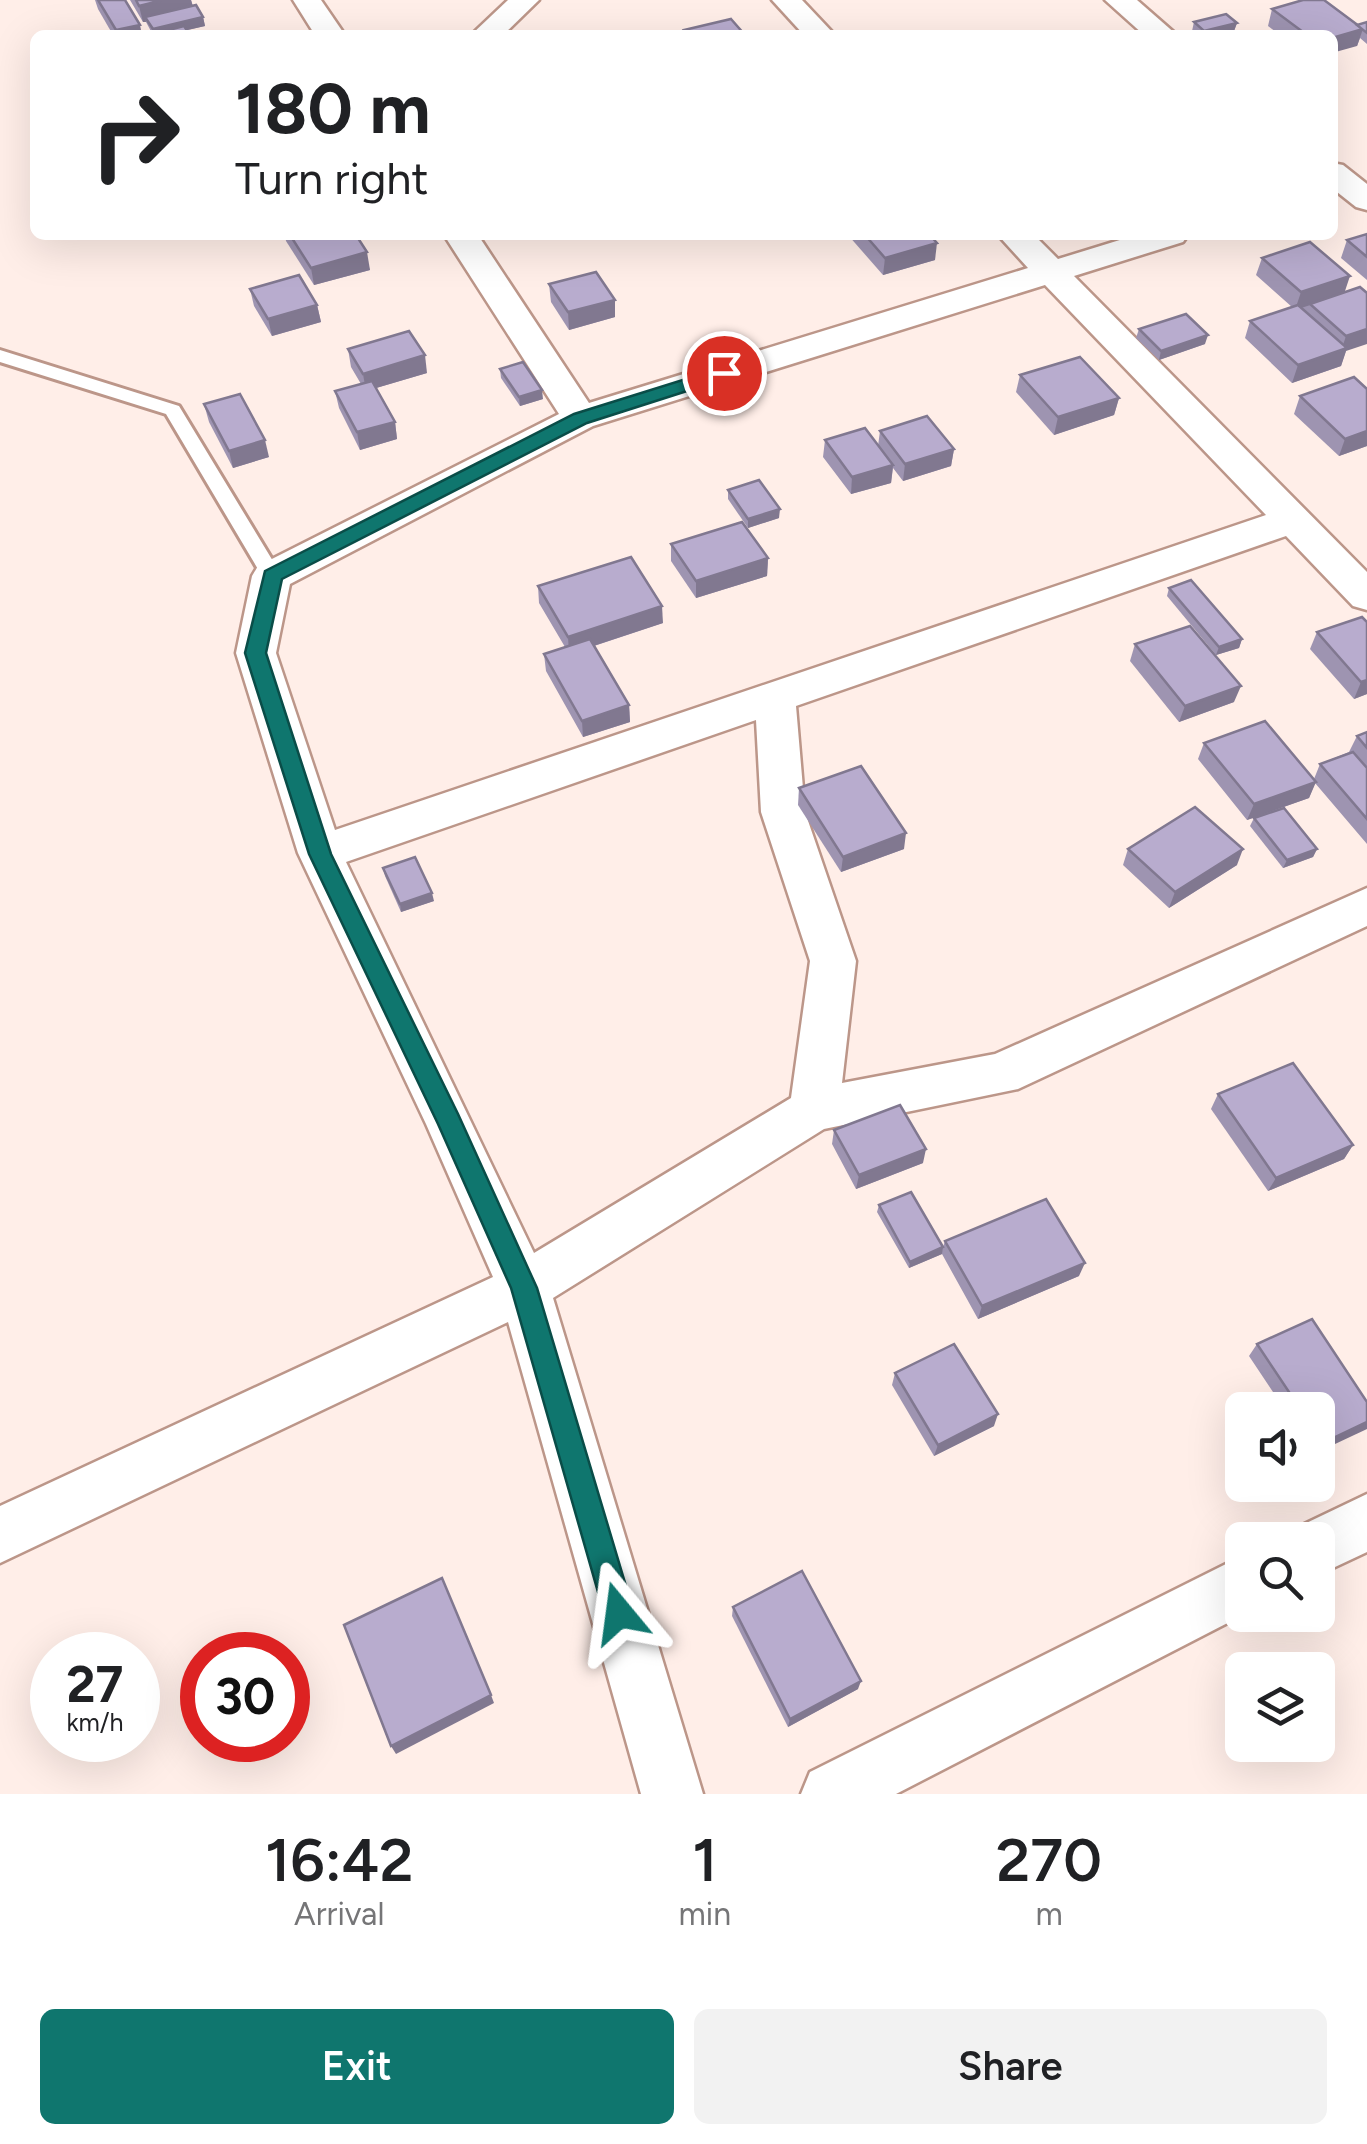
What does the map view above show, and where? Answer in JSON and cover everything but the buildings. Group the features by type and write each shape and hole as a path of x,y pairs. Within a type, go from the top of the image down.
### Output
{"street":[{"path":"308,0 327,30"},
{"path":"492,30 526,0"},
{"path":"786,0 815,30"},
{"path":"1119,0 1156,30"},
{"path":"464,240 580,418"},
{"path":"1020,240 1367,596"},
{"path":"672,1794 524,1288 450,1122 320,854 256,653 272,576 580,418 1154,240"},
{"path":"320,854 1293,520"},
{"path":"775,697 784,812 833,962 814,1110"},
{"path":"0,1536 524,1288 814,1110 1002,1074 1367,906"},
{"path":"1335,1538 1367,1522"},
{"path":"832,1794 1225,1594"}],"lane":[{"path":"0,356 173,410 272,576"}],"route":[{"path":"619,1613 524,1288 450,1122 320,854 256,653 272,576 580,418 724,373"}]}
